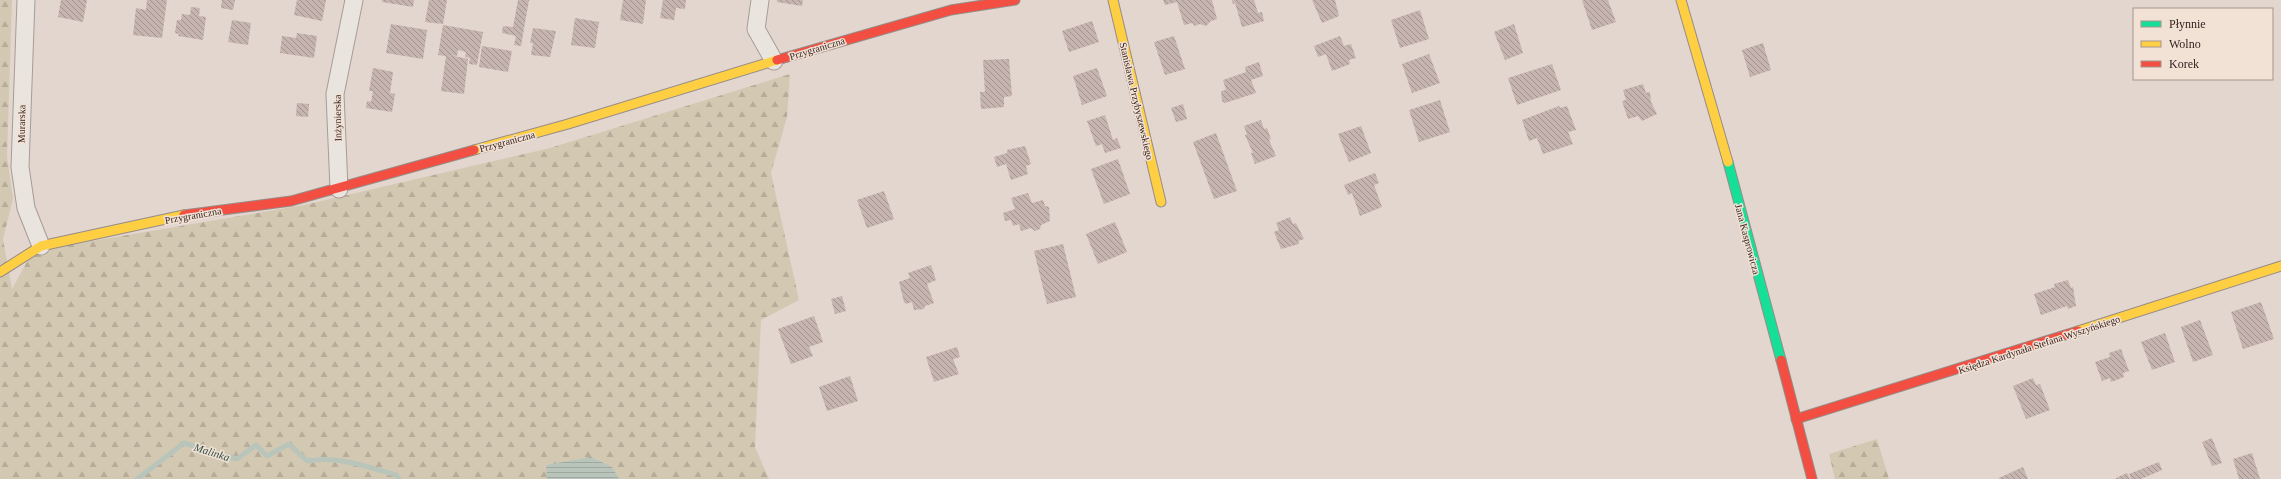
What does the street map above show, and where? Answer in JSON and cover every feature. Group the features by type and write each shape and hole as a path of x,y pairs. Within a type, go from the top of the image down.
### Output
{"street":[{"name":"Murarska","path":"26,0 20,167 26,208 40,246"},
{"name":"Inżynierska","path":"339,189 335,94 354,0"},
{"path":"760,0 756,28 774,61"},
{"name":"Przygraniczna","path":"0,272 40,246 118,231 193,213 291,201 339,189 354,182 568,124 952,5 1015,0"},
{"name":"Stanisława Przybyszewskiego","path":"1113,0 1161,202"},
{"name":"Jana Kasprowicza","path":"1681,0 1712,102 1812,479"},
{"name":"Księdza Kardynała Stefana Wyszyńskiego","path":"1796,419 1813,416 2281,266"}],"green space":[{"path":"0,0 12,0 7,156 13,199 3,239 12,289 33,251 304,205 550,148 790,74 787,117 771,173 799,300 761,320 755,447 769,479 0,479"},
{"path":"1877,439 1889,479 1835,479 1829,454"}],"shaded area":[{"path":"591,457 612,467 619,479 547,479 546,465"}],"building":[{"path":"61,0 87,0 83,22 58,17"},
{"path":"147,0 167,0 162,38 133,35 136,8 146,10"},
{"path":"222,0 235,0 233,10 221,8"},
{"path":"297,0 326,0 322,21 294,15"},
{"path":"382,0 414,0 413,7 382,2"},
{"path":"429,0 447,0 443,24 425,22"},
{"path":"518,0 529,0 521,46 514,45 516,36 502,33 503,26 513,27"},
{"path":"623,0 646,0 643,24 620,20"},
{"path":"663,0 686,0 685,9 676,8 674,20 660,18"},
{"path":"777,0 803,0 802,6 777,2"},
{"path":"1163,0 1212,0 1217,19 1211,21 1206,26 1200,24 1194,26 1193,23 1184,25 1177,2 1165,5"},
{"path":"1232,0 1254,0 1258,13 1262,12 1264,21 1242,27 1235,3 1233,4"},
{"path":"1312,0 1335,0 1339,16 1322,23"},
{"path":"1582,0 1608,0 1616,22 1592,30"},
{"path":"191,7 200,8 199,16 206,17 203,40 178,36 179,34 175,33 177,20 181,20 182,14 190,15"},
{"path":"1420,10 1429,39 1400,48 1391,20"},
{"path":"575,18 599,22 595,48 571,45"},
{"path":"232,20 251,23 248,45 228,42"},
{"path":"1092,21 1099,42 1069,52 1062,31"},
{"path":"391,24 427,30 423,59 386,53"},
{"path":"1514,24 1523,53 1505,60 1494,32"},
{"path":"443,25 483,32 477,65 469,64 470,58 465,57 466,52 458,50 457,56 449,55 468,59 464,94 441,91 446,56 438,55"},
{"path":"533,28 556,31 550,57 531,55 533,43 530,43"},
{"path":"297,33 317,36 314,58 280,53 282,36 296,38"},
{"path":"1174,36 1185,69 1165,75 1154,42"},
{"path":"1340,36 1344,46 1351,44 1356,58 1349,60 1350,64 1332,71 1326,54 1318,57 1314,46"},
{"path":"1763,43 1771,70 1750,77 1742,50"},
{"path":"482,46 512,51 508,72 479,67"},
{"path":"1429,54 1440,83 1412,93 1402,64"},
{"path":"1009,59 1012,96 1004,97 1004,107 981,109 980,92 985,92 983,60"},
{"path":"1259,62 1263,76 1251,80 1256,93 1225,103 1222,101 1221,91 1226,90 1223,80 1246,72 1245,67"},
{"path":"1552,64 1561,90 1517,105 1508,78"},
{"path":"373,68 393,72 390,93 395,94 392,112 366,108 367,101 371,102 373,91 369,91"},
{"path":"1097,68 1107,96 1082,105 1073,76"},
{"path":"1643,84 1646,93 1650,92 1651,102 1657,114 1642,121 1638,116 1628,119 1622,101 1626,100 1623,90"},
{"path":"1440,100 1450,132 1419,142 1409,110"},
{"path":"297,103 309,104 308,117 296,116"},
{"path":"1183,104 1187,119 1176,122 1171,108"},
{"path":"1559,106 1560,108 1567,106 1576,130 1568,132 1573,144 1543,154 1537,138 1529,141 1522,120"},
{"path":"1105,115 1113,140 1117,138 1121,148 1105,153 1102,144 1096,146 1087,121"},
{"path":"1261,120 1264,129 1267,128 1271,139 1269,140 1276,156 1255,164 1251,153 1253,153 1245,135 1247,134 1244,126"},
{"path":"1361,126 1371,153 1349,162 1338,134"},
{"path":"1216,133 1237,191 1214,199 1193,142"},
{"path":"1025,146 1031,164 1026,166 1028,174 1011,180 1006,164 997,167 994,157 1007,153 1007,150"},
{"path":"1118,159 1130,194 1104,204 1091,169"},
{"path":"1375,173 1379,183 1374,185 1382,207 1360,216 1352,193 1348,195 1344,185"},
{"path":"884,191 894,219 867,228 857,200"},
{"path":"1028,193 1032,203 1043,200 1045,206 1049,207 1050,221 1041,225 1040,229 1035,231 1031,228 1021,231 1019,224 1013,226 1011,220 1005,221 1003,213 1015,209 1011,198"},
{"path":"1290,217 1293,224 1296,223 1304,239 1298,241 1299,244 1281,249 1274,232 1279,230 1276,223"},
{"path":"1115,222 1127,252 1098,264 1086,234"},
{"path":"1063,244 1076,297 1047,304 1034,251"},
{"path":"931,265 936,280 927,284 934,303 925,306 924,309 914,310 912,302 906,304 904,302 899,282 910,278 908,273"},
{"path":"2068,280 2071,288 2073,287 2076,306 2068,309 2067,306 2041,315 2034,294 2055,287 2054,284"},
{"path":"842,296 846,311 835,314 831,299"},
{"path":"2261,302 2274,339 2243,349 2231,312"},
{"path":"814,316 823,342 809,347 813,356 791,364 778,329"},
{"path":"2200,320 2213,355 2193,362 2181,327"},
{"path":"2165,333 2175,362 2152,370 2141,342"},
{"path":"957,347 960,357 953,359 959,374 934,382 926,357"},
{"path":"2121,349 2129,371 2123,373 2124,377 2111,382 2110,378 2102,381 2095,362 2110,357 2109,353"},
{"path":"850,376 858,401 827,411 819,387"},
{"path":"2033,378 2036,385 2040,384 2050,410 2026,419 2013,386"},
{"path":"2212,438 2222,463 2212,466 2202,442"},
{"path":"2252,453 2260,479 2239,479 2233,459"},
{"path":"2159,462 2162,470 2141,479 2131,479 2129,474"},
{"path":"2023,467 2028,479 1999,479 1999,478"},
{"path":"2127,473 2130,479 2116,479 2116,478"}],"waterway":[{"name":"Malinka","path":"137,479 184,443 237,459 256,445 267,456 289,444 307,461 329,460 363,465 396,475 399,479"}],"traffic: fast":[{"path":"1728,162 1781,360"}],"traffic: slow":[{"path":"1113,0 1161,202"},
{"path":"1681,0 1728,162"},
{"path":"474,150 568,124 777,60"},
{"path":"0,272 41,246 184,215"},
{"path":"2078,331 2281,266"}],"traffic: jam":[{"path":"777,60 951,10 1015,0"},
{"path":"184,215 291,201 474,150"},
{"path":"1796,419 2078,331"},
{"path":"1781,360 1812,479"}]}
